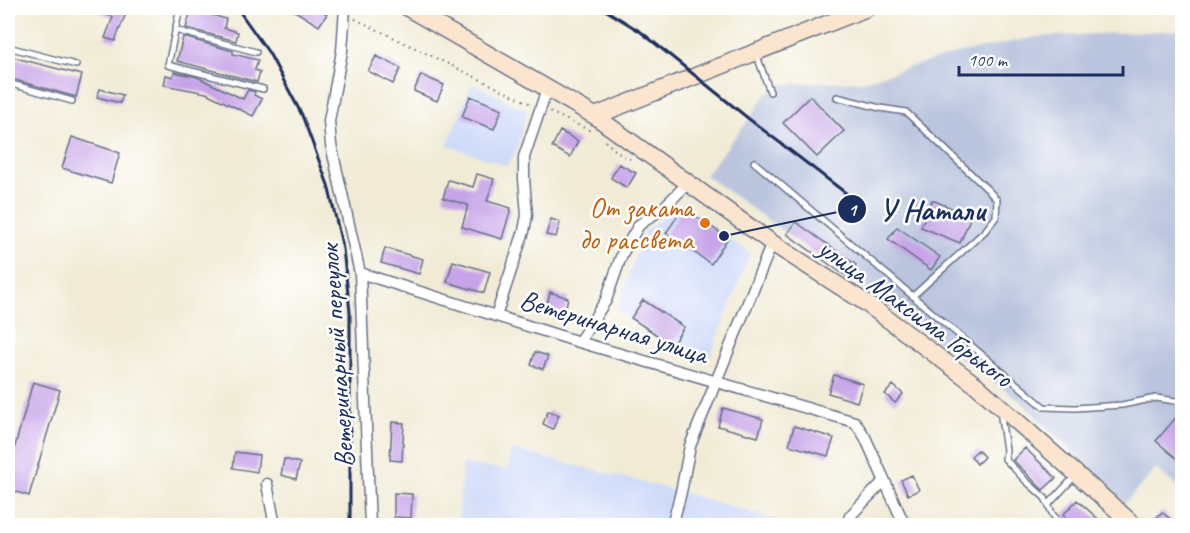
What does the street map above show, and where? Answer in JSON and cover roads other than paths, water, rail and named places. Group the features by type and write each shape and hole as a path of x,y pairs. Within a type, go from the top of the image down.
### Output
{"street":[{"name":"улица Максима Горького","path":"408,8 595,116 772,243 866,303 976,385 1131,524"},
{"path":"595,116 867,8"},
{"name":"Ветеринарный переулок","path":"345,10 342,51 329,121 331,145 360,273 370,525"},
{"path":"496,316 524,231 527,215 524,158 547,89"},
{"path":"579,342 606,300 622,254 639,225 664,207 688,183"},
{"path":"672,525 690,446 772,243"},
{"name":"Ветеринарная улица","path":"360,273 579,342 855,422 865,437 884,481"},
{"path":"847,525 850,516 884,481 905,525"},
{"path":"267,484 275,525"}],"lane":[{"path":"180,8 168,65 263,88"},
{"path":"175,30 256,52"},
{"path":"8,47 76,65"},
{"path":"755,52 770,92"},
{"path":"8,83 72,101"},
{"path":"837,97 906,112 997,200 996,217 985,231 913,296"},
{"path":"754,162 1044,407 1122,405 1156,398 1182,402"},
{"path":"1000,406 1006,450 1005,459 1045,498 1053,515 1063,525"},
{"path":"1049,504 1077,474"}],"railway":[{"path":"237,8 269,53 302,115 328,185 343,249 350,312 350,526"},
{"path":"602,8 641,32 847,194"}],"place":[{"name":"От заката до рассвета","path":"705,223"},
{"name":"У Натали","path":"724,236"}]}
